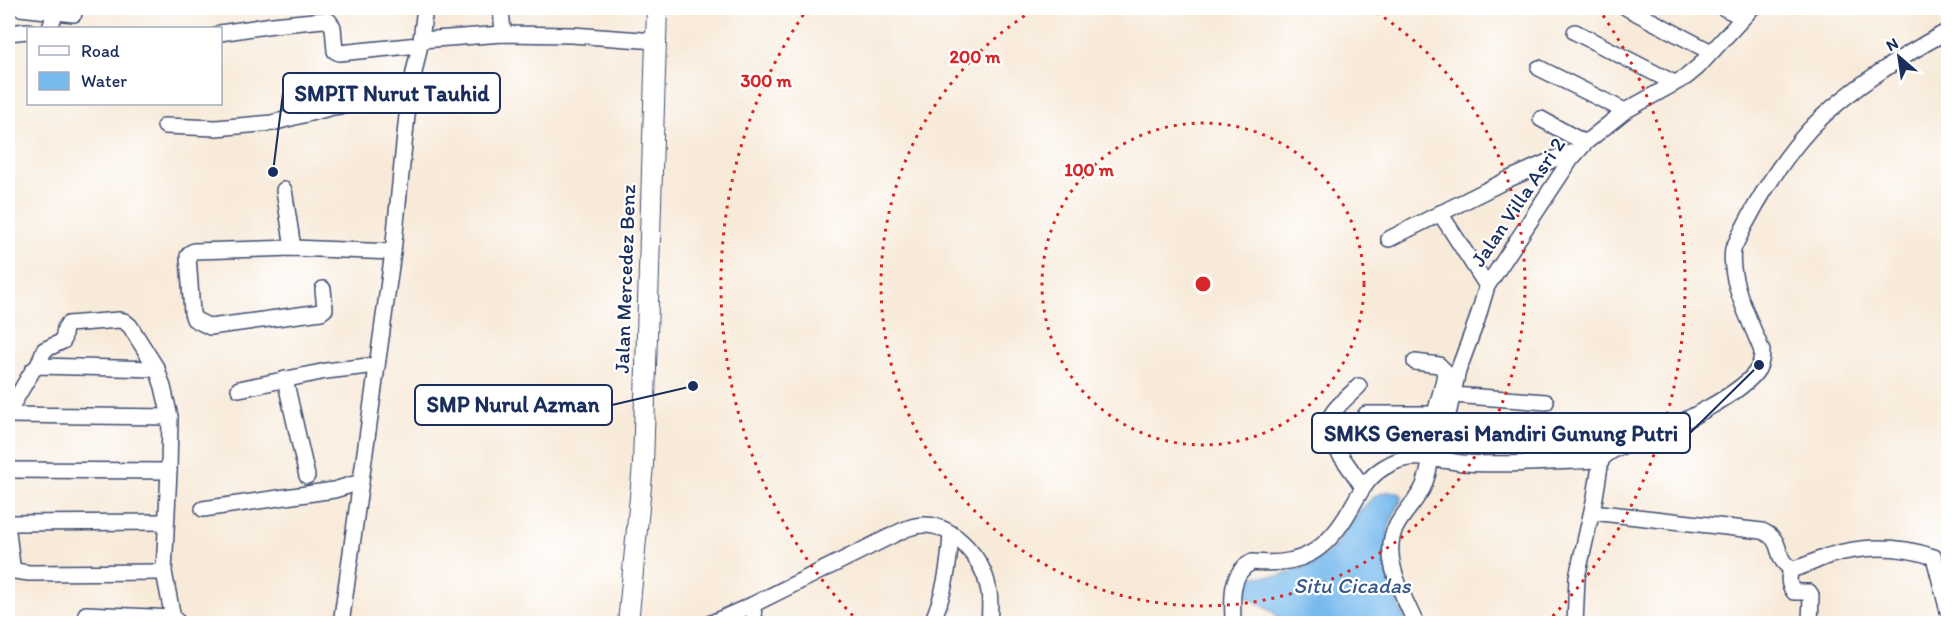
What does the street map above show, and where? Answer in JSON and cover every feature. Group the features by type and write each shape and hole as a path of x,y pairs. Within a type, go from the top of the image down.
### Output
{"main road":[{"name":"Jalan Mercedez Benz","path":"628,624 643,465 657,8"}],"street":[{"path":"20,8 56,9 74,14"},
{"path":"341,624 393,252 409,96 425,8"},
{"path":"501,8 503,34"},
{"path":"1627,8 1711,52"},
{"path":"1724,8 1747,12"},
{"path":"50,27 56,9"},
{"name":"Jalan Villa Asri 2","path":"1437,459 1458,371 1487,286 1518,236 1581,147 1625,111 1674,84 1698,67 1747,12"},
{"path":"222,33 273,25 329,21 333,27 336,51 339,54 420,42 503,34 572,35 656,41"},
{"path":"8,33 27,31"},
{"path":"1575,624 1577,577 1601,460 1608,452 1651,436 1734,393 1756,372 1761,363 1762,351 1732,268 1733,249 1777,171 1810,129 1851,92 1948,31"},
{"path":"1575,32 1674,84"},
{"path":"1539,68 1625,111"},
{"path":"165,126 216,128 272,123 333,107 409,96"},
{"path":"1541,119 1581,147"},
{"path":"1389,238 1509,179 1581,147"},
{"path":"284,190 293,248"},
{"path":"1440,213 1487,286"},
{"path":"323,289 325,309 321,312 210,327 194,319 192,313 190,253 194,251 293,248 393,252"},
{"path":"86,614 176,621 164,572 170,417 157,369 129,326 119,320 68,324 64,328 63,341 44,350 38,366 33,370 8,413 170,417"},
{"path":"1415,362 1439,365 1444,369 1443,390 1435,414 1437,459 1422,490 1394,530 1390,544 1396,576 1416,624"},
{"path":"239,389 326,371 377,365"},
{"path":"38,366 157,369"},
{"path":"285,379 307,476"},
{"path":"1359,386 1332,414 1325,426 1325,433 1363,487"},
{"path":"1454,395 1546,402"},
{"path":"1366,414 1435,414"},
{"path":"1233,624 1233,588 1239,572 1252,562 1287,563 1313,552 1334,534 1363,487 1375,473 1395,461 1407,458 1475,463 1601,460"},
{"path":"8,470 169,471"},
{"path":"203,509 334,490 361,482"},
{"path":"1592,512 1762,531 1771,535 1778,543 1780,556 1785,565 1792,569"},
{"path":"8,523 165,522"},
{"path":"710,624 904,530 925,525 939,527 951,534 972,554 985,576 989,598 989,624"},
{"path":"8,532 13,572 164,572"},
{"path":"931,624 945,585 951,534"},
{"path":"1810,624 1811,595 1809,592 1794,592 1791,588 1789,576 1792,569 1830,556 1870,547 1893,548 1941,557 1948,611"},
{"path":"752,605 756,624"}],"water":[{"name":"Situ Cicadas","path":"1386,492 1398,492 1402,496 1389,527 1387,552 1393,589 1407,623 1285,623 1273,612 1244,594 1243,584 1251,577 1279,576 1313,564 1332,550 1356,515 1375,496"}],"place":[{"name":"SMPIT Nurut Tauhid","path":"273,172"},
{"name":"SMKS Generasi Mandiri Gunung Putri","path":"1759,365"},
{"name":"SMP Nurul Azman","path":"693,386"}]}
